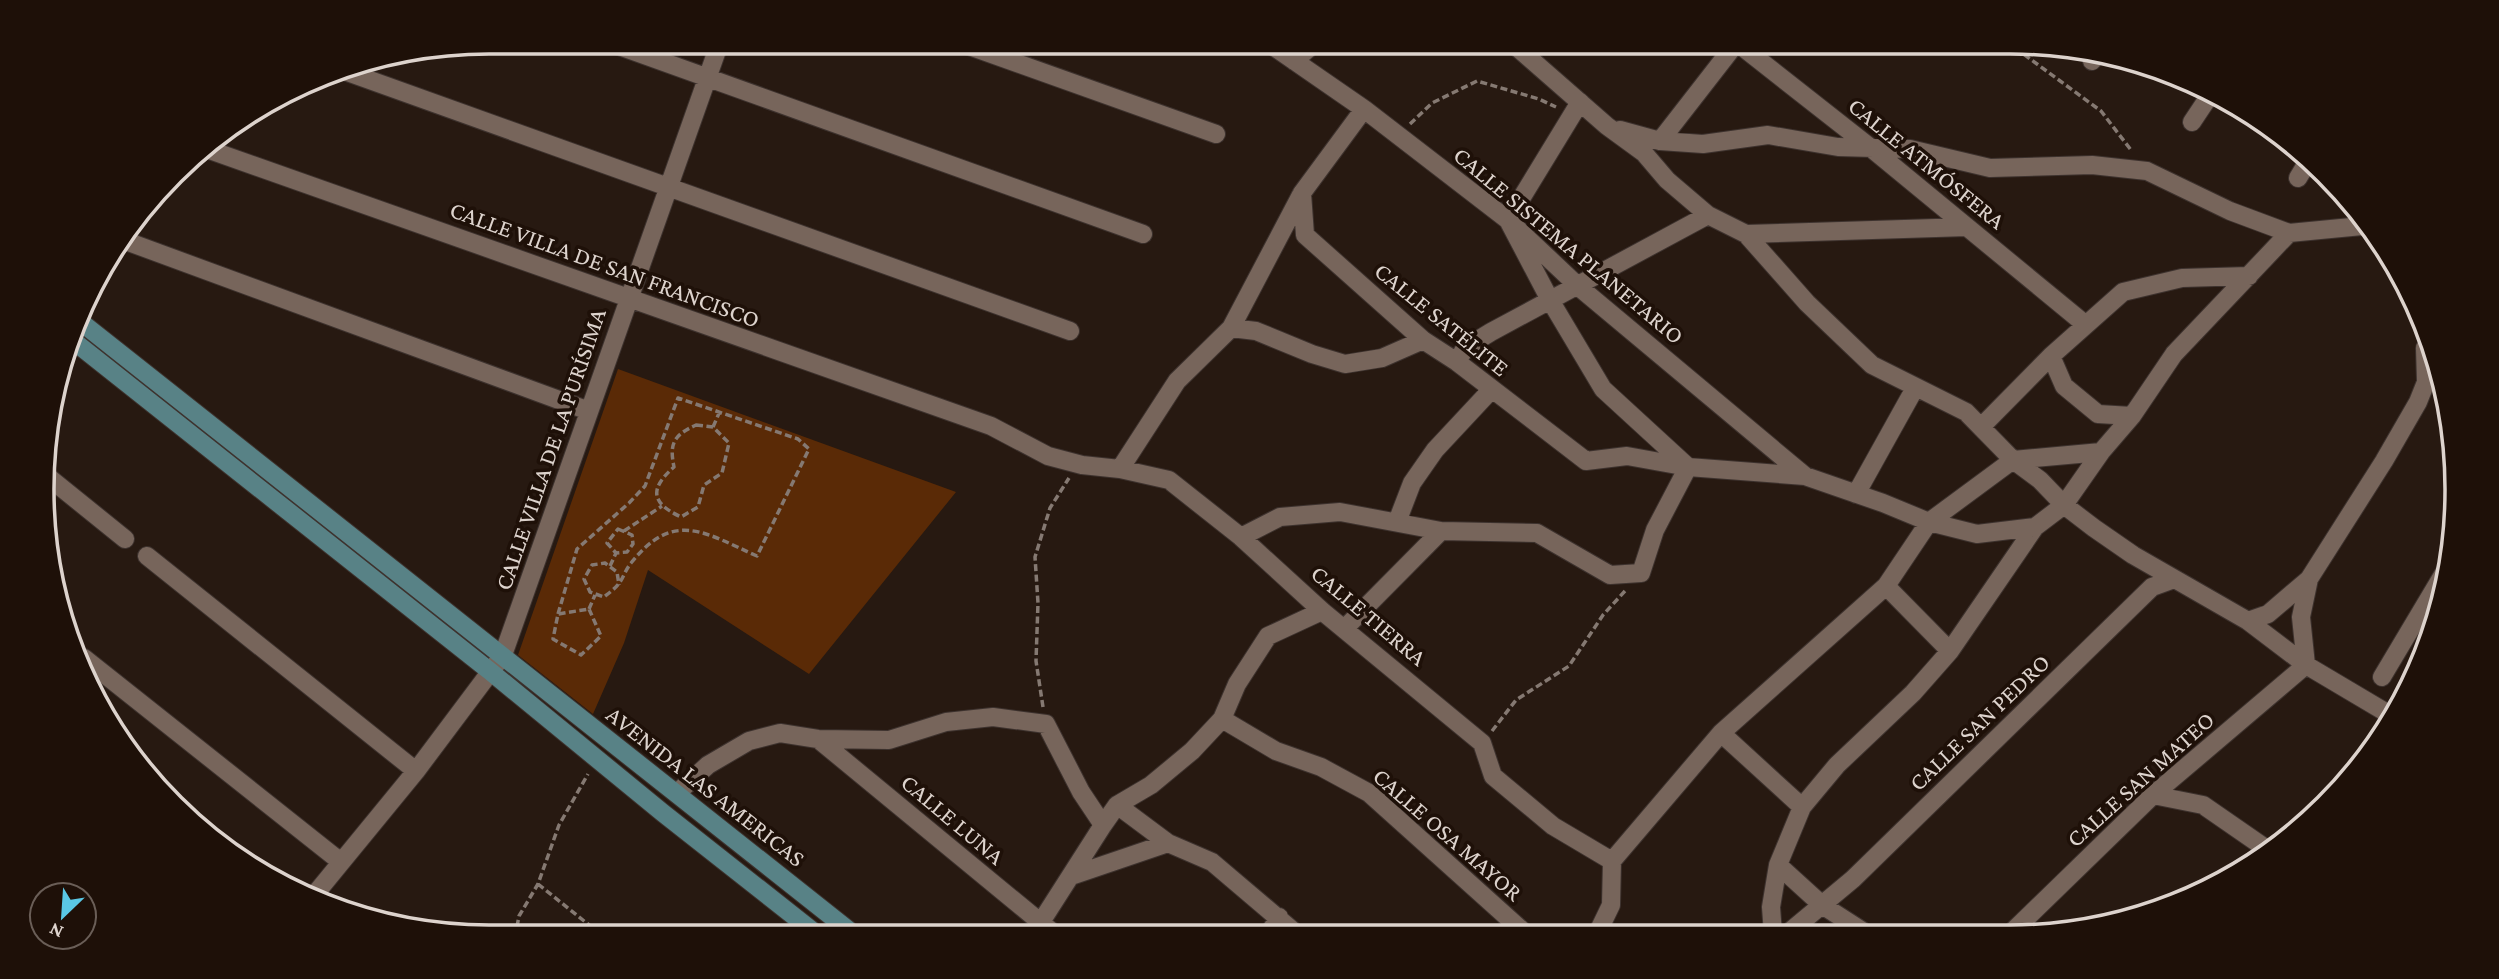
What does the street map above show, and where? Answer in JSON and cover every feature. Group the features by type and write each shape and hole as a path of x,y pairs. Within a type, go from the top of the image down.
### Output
{"street":[{"path":"642,54 1143,234"},
{"name":"CALLE VILLA DE LA PURÍSIMA","path":"319,890 416,771 503,655 716,54"},
{"path":"992,54 1216,134"},
{"name":"CALLE SISTEMA PLANETARIO","path":"1284,54 1364,109 1508,220 1579,287 1805,476"},
{"path":"1294,61 1302,54"},
{"path":"1523,54 1576,108 1644,153 1667,180 1708,215 1746,234 1807,303 1872,365 1966,412 2013,460 2040,480 2064,505 2133,555 2248,621 2306,665 2384,711"},
{"path":"1660,141 1728,54"},
{"name":"CALLE ATMÓSFERA","path":"1752,54 2086,325"},
{"path":"356,75 1070,331"},
{"path":"2192,122 2206,101"},
{"path":"1576,108 1508,220 1550,300 1603,389 1688,467 1805,476 1929,522 1978,534 2035,527"},
{"path":"1120,469 1177,380 1231,328 1302,194 1364,109"},
{"path":"1606,126 1660,141 1703,144 1768,135 1839,147 1910,149 1990,167 2092,165 2147,171 2230,211 2289,233 2356,227"},
{"name":"CALLE VILLA DE SAN FRANCISCO","path":"215,152 991,426"},
{"name":"CALLE SATÉLITE","path":"1302,194 1305,235 1423,340 1457,362 1586,461 1627,456 1688,467"},
{"path":"1457,362 1465,348 1708,215"},
{"path":"1746,234 1967,227"},
{"path":"1772,925 1771,907 1778,865 1802,807 1836,765 1913,693 1950,651 2035,527 2064,505 2101,452 2132,416 2174,354 2289,233"},
{"path":"131,243 589,411"},
{"path":"1981,427 2051,356 2123,292 2182,278 2249,276"},
{"name":"AVENIDA LAS AMERICAS","path":"86,326 842,925"},
{"path":"1231,328 1256,331 1345,364 1382,358 1423,340"},
{"name":"AVENIDA LAS AMERICAS","path":"79,345 805,925"},
{"path":"2051,356 2064,386 2098,414 2132,416"},
{"path":"2248,621 2268,614 2309,579 2418,402 2426,382 2425,361"},
{"path":"1856,494 1915,388"},
{"path":"1398,522 1412,483 1435,450 1492,390"},
{"name":"CALLE TIERRA","path":"991,426 1048,456 1082,465 1120,469 1169,480 1241,537 1322,611 1482,743"},
{"path":"1601,925 1611,905 1612,861 1721,733 1886,586 1929,522 2013,460 2101,452"},
{"path":"1241,537 1280,517 1340,512 1441,531 1538,533 1609,575 1641,573 1655,530 1688,467"},
{"path":"54,482 125,539"},
{"path":"1345,628 1441,531"},
{"path":"147,556 416,771"},
{"name":"CALLE SAN PEDRO","path":"1798,925 1863,870 2152,587 2174,579"},
{"path":"2306,665 2301,617 2309,579"},
{"path":"1886,586 1950,651"},
{"path":"2382,677 2432,594"},
{"path":"1039,925 1118,805 1151,785 1192,751 1222,719 1237,684 1268,636 1322,611"},
{"path":"2409,633 2418,639"},
{"path":"90,663 341,862"},
{"name":"CALLE SAN MATEO","path":"2020,925 2153,795 2306,665"},
{"path":"677,793 708,765 749,741 780,733 818,738 889,740 946,722 993,717 1046,724 1080,792 1103,825"},
{"name":"CALLE OSA MAYOR","path":"1222,719 1276,751 1321,767 1370,793 1516,925"},
{"path":"1721,733 1802,807"},
{"name":"CALLE LUNA","path":"818,738 1031,925"},
{"path":"1482,743 1493,776 1553,826 1612,861"},
{"path":"2153,795 2203,805 2260,845"},
{"path":"1118,805 1168,843 1212,862 1287,925"},
{"path":"1071,876 1168,843"},
{"path":"1778,865 1822,905 1853,925"},
{"path":"1274,925 1279,917"}],"path":[{"path":"2024,55 2101,111 2147,171"},
{"path":"1398,135 1432,103 1477,81 1576,108"},
{"path":"595,594 589,609 601,636 581,654 552,639 577,549 645,486 678,398 798,439 809,449 757,556 704,533 674,530 649,542 628,566 619,585 604,597 590,592 584,579 592,565 605,563 617,572 619,585"},
{"path":"713,427 720,411"},
{"path":"696,425 713,427 729,443 722,473 704,485 698,507 681,517 662,506 656,491 662,477 674,467 670,450 679,433 696,425"},
{"path":"1046,724 1036,661 1038,603 1035,557 1050,509 1076,467 1082,465"},
{"path":"624,531 662,506"},
{"path":"618,529 632,535 633,544 627,552 616,553 607,543 618,529"},
{"path":"610,566 616,553"},
{"path":"1482,743 1516,699 1569,666 1604,615 1641,573"},
{"path":"558,614 589,609"},
{"path":"517,925 519,916 538,884 559,825 596,759"},
{"path":"538,884 589,925"}],"shaded area":[{"path":"618,369 956,492 809,674 648,570 624,643 593,714 518,655"}]}
